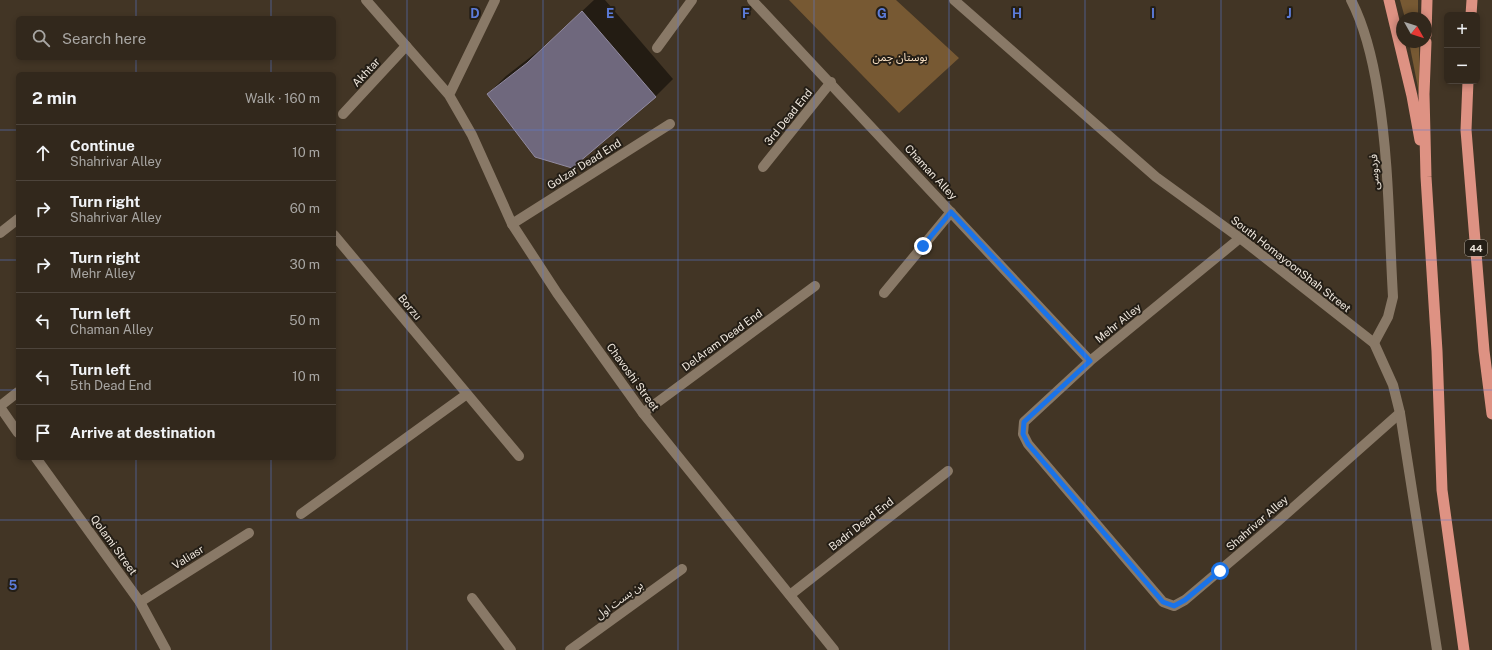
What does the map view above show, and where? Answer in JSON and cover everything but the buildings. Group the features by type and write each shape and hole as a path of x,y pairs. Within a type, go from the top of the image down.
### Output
{"highway":[{"path":"1389,0 1412,96 1426,177"},
{"path":"1427,0 1427,12"},
{"path":"1472,0 1472,12"},
{"path":"1426,48 1424,94 1426,177 1437,351 1442,490 1464,650"},
{"name":"44","path":"1468,84 1466,130 1484,351 1492,414"}],"street":[{"name":"Chavoshi Street","path":"366,0 448,95 472,135 512,224 557,293 643,413 834,650"},
{"path":"448,95 495,0"},
{"path":"657,48 692,0"},
{"name":"Chaman Alley","path":"752,0 831,82 1090,361"},
{"name":"South HomayoonShah Street","path":"954,0 1156,177 1240,238 1374,343 1393,385 1400,413 1437,650"},
{"name":"فردوسی","path":"1351,0 1359,15 1373,65 1384,134 1393,297 1388,317 1374,343"},
{"name":"Akhtar","path":"343,114 406,46"},
{"name":"3rd Dead End","path":"763,167 831,82"},
{"name":"Golzar Dead End","path":"512,224 670,124"},
{"path":"884,293 951,212"},
{"path":"0,233 16,221"},
{"name":"Borzu","path":"336,237 518,456"},
{"name":"Mehr Alley","path":"1023,434 1024,422 1090,361 1240,238"},
{"name":"DelAram Dead End","path":"643,413 815,286"},
{"path":"16,394 0,407 16,429"},
{"path":"301,514 467,394"},
{"name":"Shahrivar Alley","path":"1023,434 1028,444 1163,602 1174,606 1185,600 1272,527 1400,413"},
{"name":"Qolami Street","path":"37,460 140,602 166,650"},
{"name":"Badri Dead End","path":"790,595 948,471"},
{"name":"Valiasr","path":"140,602 249,533"},
{"name":"بن بست اول","path":"570,650 682,569"},
{"path":"472,598 511,650"}],"green space":[{"name":"بوستان چمن","path":"789,0 896,0 959,58 899,113"},
{"path":"1400,0 1418,0 1418,12 1403,12"},
{"path":"1410,48 1419,48 1420,98"}],"route":[{"path":"923,246 951,212 1090,361 1024,422 1023,434 1028,444 1163,602 1174,606 1185,600 1220,571"}]}
